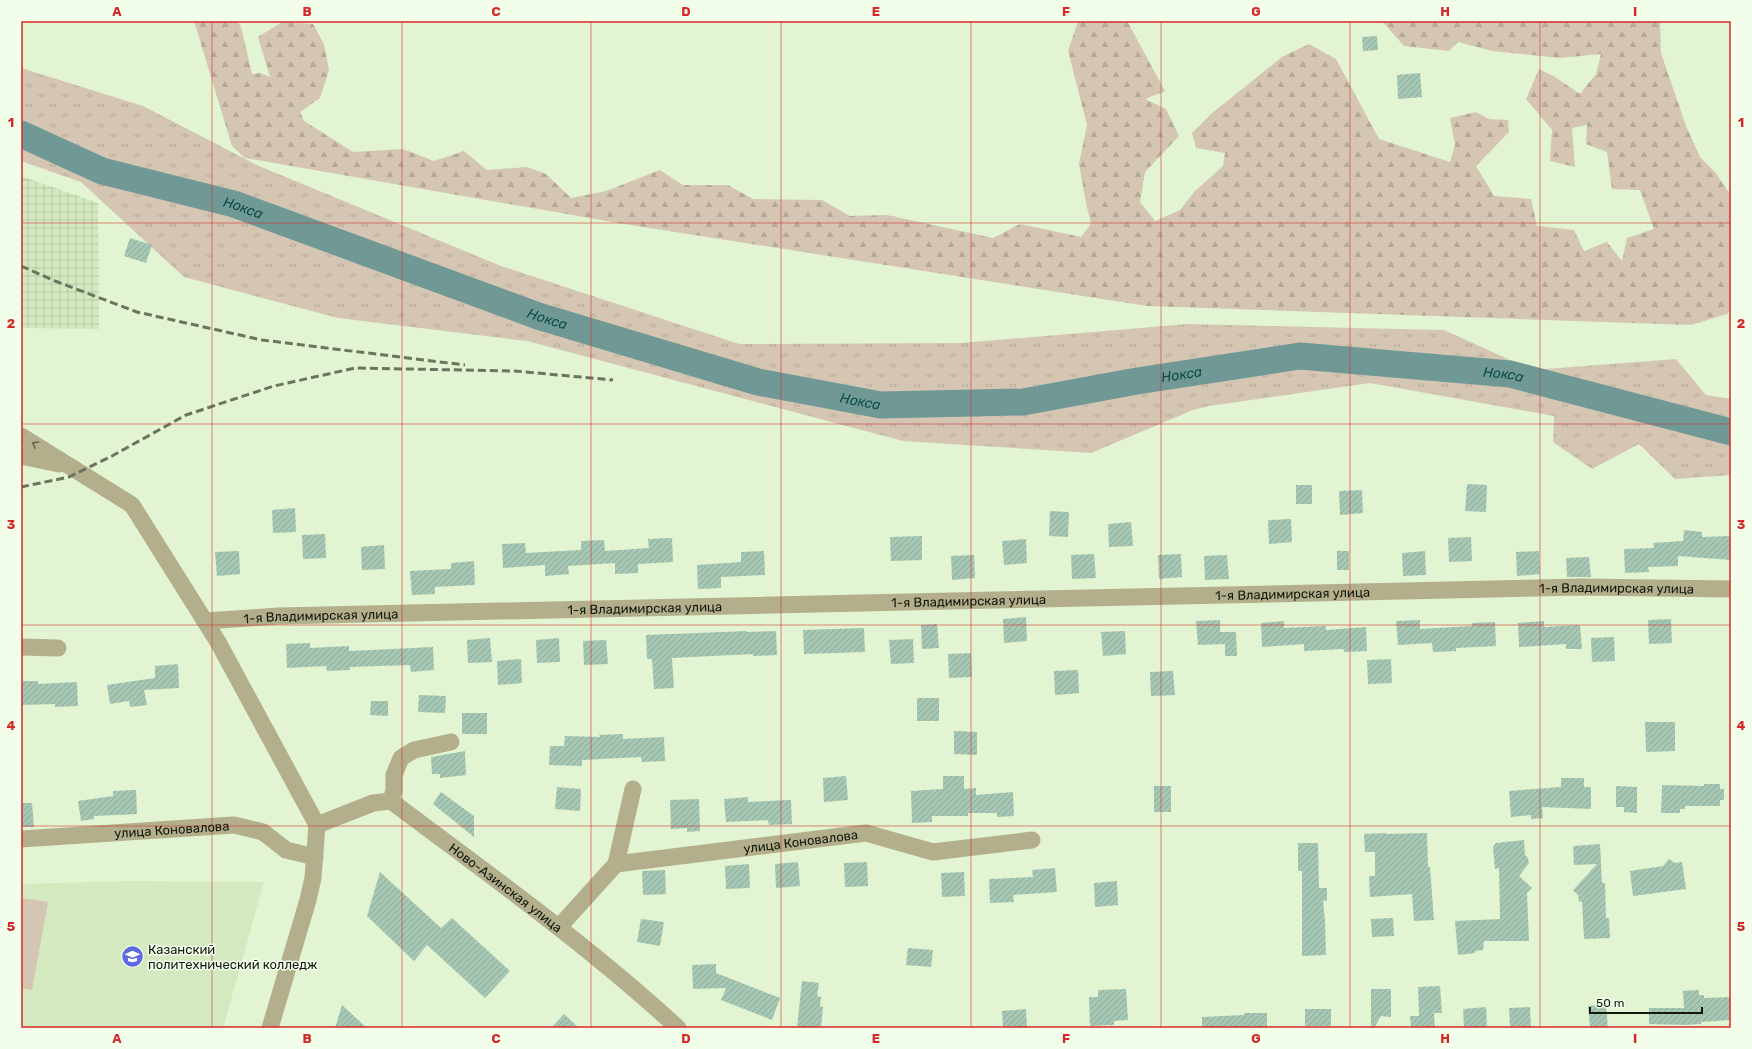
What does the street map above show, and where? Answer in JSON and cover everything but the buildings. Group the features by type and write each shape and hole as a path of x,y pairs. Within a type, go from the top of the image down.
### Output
{"street":[{"path":"21,436 132,505 206,621 317,825 313,878 308,900 270,1028"},
{"path":"21,456 73,467"},
{"name":"1-я Владимирская улица","path":"206,621 294,616 1573,587 1731,589"},
{"path":"21,647 58,648"},
{"path":"317,825 373,803 391,801 394,790 394,775 401,758 414,750 440,743 451,742"},
{"path":"559,927 616,864 633,789"},
{"name":"Ново-Азинская улица","path":"391,801 559,927 642,994 678,1028"},
{"name":"улица Коновалова","path":"21,839 234,825 263,832 286,850 314,857"},
{"name":"улица Коновалова","path":"616,864 866,833 933,852 1032,840"}],"shaded area":[{"path":"21,176 98,203 99,329 21,328"},
{"name":"Казанский политехнический колледж","path":"129,881 264,882 223,1028 21,1028 21,884"}],"green space":[{"path":"194,21 237,21 241,27 252,74 260,73 270,77 258,37 282,22 313,24 324,44 329,70 320,98 300,112 304,121 353,152 403,149 434,161 464,151 487,170 527,167 546,174 571,198 606,191 660,170 683,185 728,185 753,199 822,200 850,216 887,215 993,238 1020,224 1081,237 1091,224 1079,164 1087,125 1068,51 1078,21 1127,21 1165,91 1145,99 1166,109 1179,136 1145,172 1140,202 1155,221 1180,210 1195,191 1223,166 1225,153 1196,148 1192,133 1211,114 1282,57 1309,44 1336,59 1379,139 1450,162 1455,145 1450,118 1476,112 1489,119 1508,120 1509,132 1476,166 1494,196 1531,199 1537,226 1574,230 1584,251 1607,242 1622,261 1627,238 1654,229 1640,190 1612,189 1607,152 1586,144 1587,125 1572,128 1575,167 1550,161 1552,130 1526,99 1539,69 1555,77 1580,94 1596,74 1601,54 1560,58 1492,51 1458,42 1449,51 1404,46 1382,21 1660,21 1661,53 1686,126 1700,157 1715,172 1728,191 1731,192 1731,309 1727,314 1691,325 1147,306 618,223 245,158 232,146"},
{"path":"21,68 143,106 259,166 501,266 739,344 961,343 1187,324 1444,330 1532,370 1676,359 1706,395 1731,399 1731,475 1675,479 1639,444 1592,469 1553,442 1554,416 1370,383 1209,406 1193,410 1091,453 903,441 527,341 338,318 184,277 81,182 21,161"},
{"path":"21,898 48,902 32,990 21,988"}],"waterway":[{"name":"Нокса","path":"21,134 102,171 234,204 538,316 758,382 881,405 1023,402 1137,381 1300,356 1510,374 1731,432"}],"railway":[{"path":"21,266 55,281 137,312 262,340 465,365"},
{"path":"21,487 69,477 112,456 186,415 274,386 355,368 515,371 613,380"}],"place":[{"name":"Казанский политехнический колледж","path":"132,956"}]}
